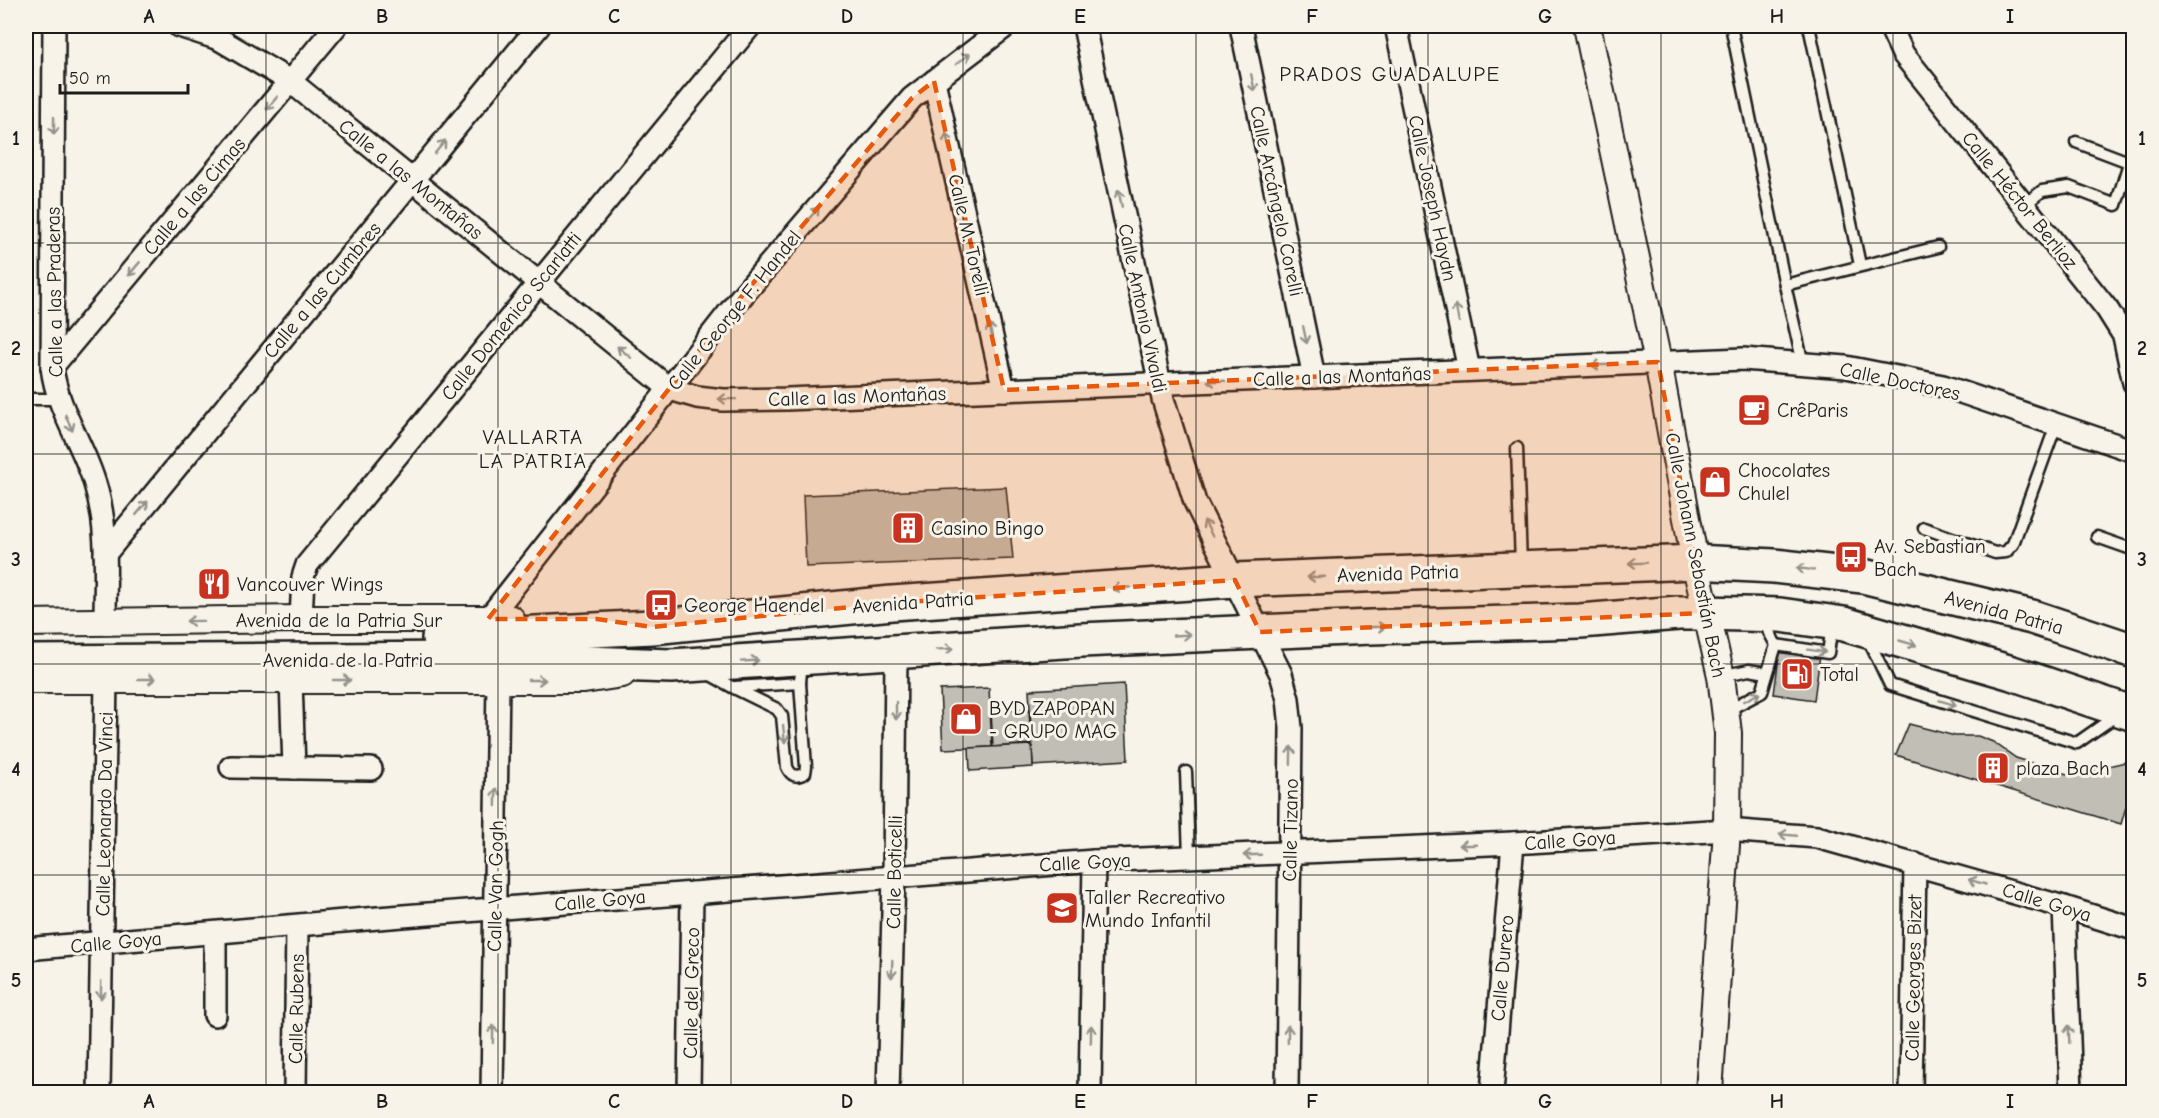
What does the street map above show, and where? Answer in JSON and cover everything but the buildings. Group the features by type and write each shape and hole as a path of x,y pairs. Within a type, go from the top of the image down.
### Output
{"main road":[{"name":"Avenida Patria","path":"652,627 892,603 1234,580 1695,562 1774,566 1863,576 2032,617 2133,651"},
{"path":"682,665 801,671 896,652 1081,640 1580,621 1679,613 1760,614 1833,623 1864,630 2012,673 2128,712"},
{"name":"Avenida de la Patria","path":"26,642 466,638 652,627"},
{"name":"Avenida de la Patria","path":"26,662 469,659 682,665"}],"street":[{"name":"Calle a las Praderas","path":"54,26 52,367 58,399 95,482 100,503 105,554 105,622"},
{"name":"Calle a las Montañas","path":"179,26 219,32 290,81 670,389 697,398 787,399 1658,362"},
{"name":"Calle a las Cimas","path":"52,367 336,26"},
{"name":"Calle a las Cumbres","path":"105,554 539,26"},
{"name":"Calle Domenico Scarlatti","path":"301,619 303,577 307,565 750,26"},
{"name":"Calle George F. Handel","path":"488,620 742,296 912,98 1006,26"},
{"name":"Calle Antonio Vivaldi","path":"1084,26 1159,383 1195,502 1234,580"},
{"name":"Calle Arcángelo Corelli","path":"1241,26 1314,377"},
{"name":"Calle Joseph Haydn","path":"1396,26 1469,370"},
{"name":"Calle Johann Sebastián Bach","path":"1587,26 1658,362 1695,562 1721,676 1726,711 1728,733 1727,830 1709,1092"},
{"name":"Calle Héctor Berlioz","path":"1890,26 1903,54 2129,334 2133,383"},
{"name":"Calle M. Torelli","path":"934,81 1004,390"},
{"name":"Calle Doctores","path":"1658,362 1743,359 1846,367 1942,386 2133,451"},
{"name":"Calle Tizano","path":"1234,580 1281,674 1288,699 1291,728 1287,1092"},
{"name":"Avenida de la Patria Sur","path":"26,623 301,619 597,619 652,627"},
{"name":"Calle Boticelli","path":"888,1092 894,876 896,652"},
{"path":"26,680 584,680 682,665"},
{"name":"Calle Leonardo Da Vinci","path":"99,1092 106,679"},
{"path":"291,680 294,768"},
{"name":"Calle Van Gogh","path":"492,1092 498,680"},
{"path":"231,767 371,769"},
{"name":"Calle Goya","path":"26,949 1094,861 1513,843 1727,830 1817,837 2064,907 2133,929"},
{"name":"Calle Durero","path":"1492,1092 1513,843"},
{"path":"1090,1092 1094,861"},
{"name":"Calle Georges Bizet","path":"1911,1092 1915,864"},
{"name":"Calle del Greco","path":"689,1092 692,893"},
{"path":"2064,907 2071,1092"},
{"name":"Calle Rubens","path":"295,1092 297,926"},
{"path":"215,933 215,1015"}],"lane":[{"path":"1731,26 1803,364"},
{"path":"1809,26 1860,265"},
{"path":"2024,205 2042,191 2069,188 2116,205 2131,164 2076,142"},
{"path":"1785,285 1938,247"},
{"path":"26,399 58,399"},
{"path":"1924,528 1995,554 2006,552 2013,544 2056,425"},
{"path":"1517,448 1521,568"},
{"path":"2097,537 2133,550"},
{"path":"1726,711 1762,692 1776,645 1760,614"},
{"path":"1776,645 1828,653 1833,623"},
{"path":"1864,630 1890,685 2077,743 2128,712"},
{"path":"682,665 777,709 782,716 787,767 790,774 795,776 805,773 801,671 732,687"},
{"path":"1721,676 1749,670 1767,673"},
{"path":"1186,772 1189,857"}],"highlighted area":[{"path":"934,81 1004,390 1658,362 1705,613 1260,632 1235,580 892,603 652,627 597,619 488,619 742,296 912,98"}],"place":[{"name":"CrêParis","path":"1754,410"},
{"name":"Chocolates Chulel","path":"1715,482"},
{"name":"Casino Bingo","path":"908,528"},
{"name":"Av. Sebastian Bach","path":"1851,557"},
{"name":"Vancouver Wings","path":"214,584"},
{"name":"George Haendel","path":"661,605"},
{"name":"Total","path":"1797,674"},
{"name":"BYD ZAPOPAN - GRUPO MAG","path":"966,719"},
{"name":"plaza Bach","path":"1993,768"},
{"name":"Taller Recreativo Mundo Infantil","path":"1062,908"}],"district":[{"name":"PRADOS GUADALUPE","path":"1390,74"},
{"name":"VALLARTA LA PATRIA","path":"533,449"}]}
